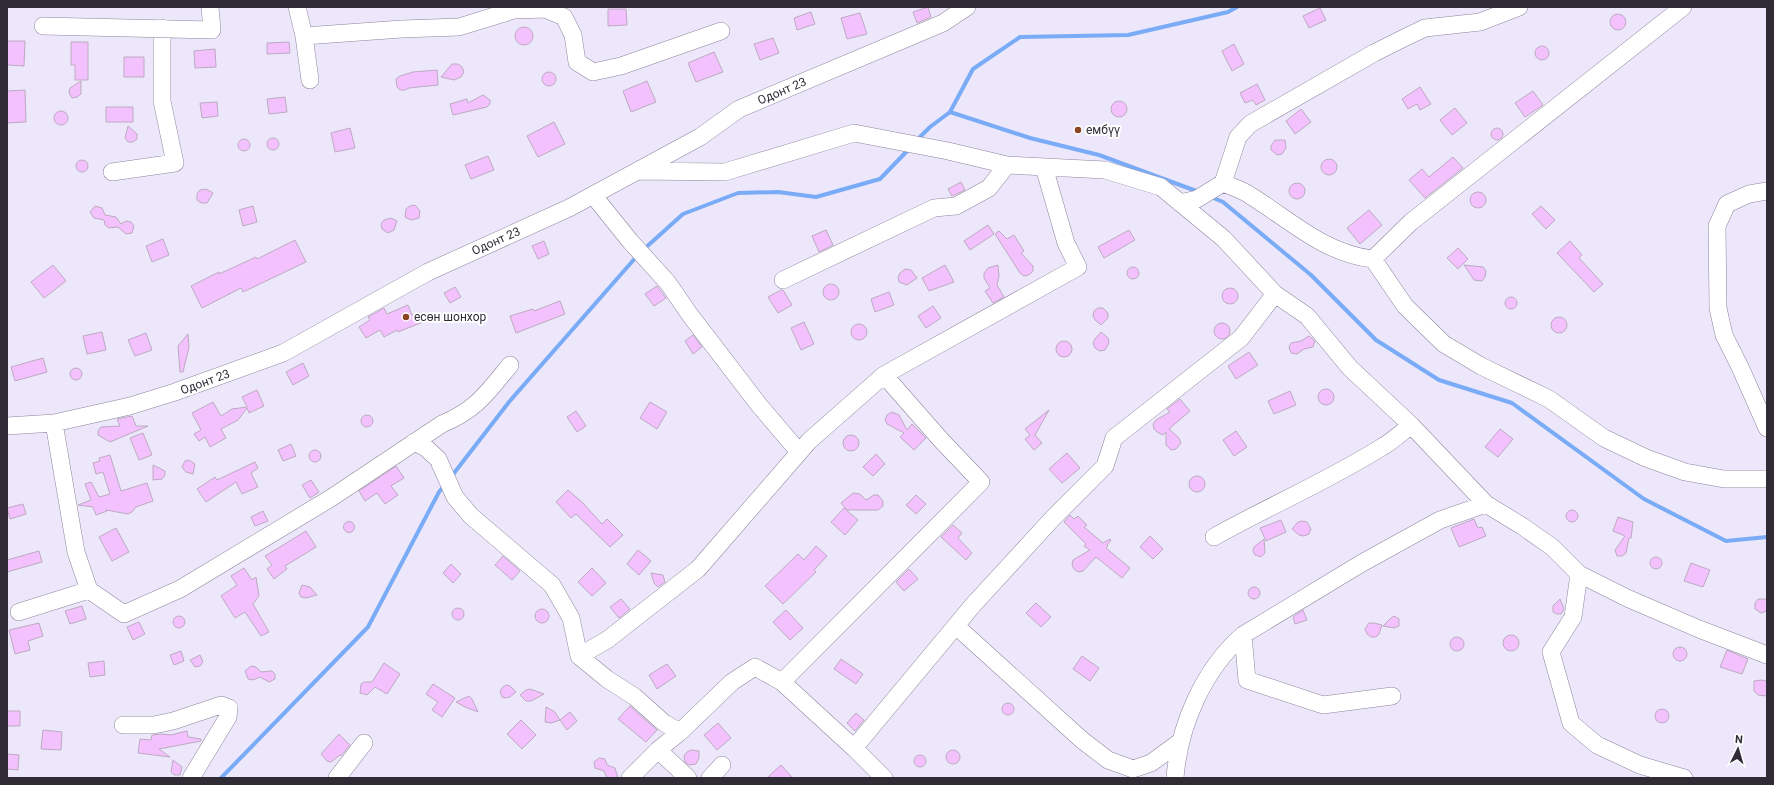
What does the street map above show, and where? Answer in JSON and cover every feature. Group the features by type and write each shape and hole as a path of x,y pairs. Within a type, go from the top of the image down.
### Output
{"street":[{"path":"43,26 212,30 210,7"},
{"path":"297,7 304,36 310,80"},
{"name":"Одонт 23","path":"7,426 54,422 130,406 175,392 283,353 428,272 569,208 700,137 740,109 943,23 967,7"},
{"path":"1180,203 1197,199 1223,183 1238,137 1250,124 1406,36 1425,28 1480,22 1519,7"},
{"path":"1223,183 1250,195 1298,229 1327,244 1359,257 1373,258 1411,222 1683,7"},
{"path":"304,36 402,29 459,27 515,9 545,9 564,17 573,35 577,62 593,72 620,66 721,31"},
{"path":"112,172 175,163 162,101 162,28"},
{"path":"637,171 725,172 854,133 923,146 1007,165 1104,170 1161,187 1224,239 1275,294 1307,316 1350,368 1411,425 1486,504 1522,526 1552,547 1579,574 1626,598 1698,629 1767,655"},
{"path":"783,280 934,208 956,206 989,188 1007,165"},
{"path":"579,656 607,640 698,569 809,441 884,375 1078,267 1066,243 1044,167"},
{"path":"1767,191 1749,194 1727,204 1717,226 1718,308 1724,335 1767,428"},
{"path":"593,195 634,245 668,283 759,405 799,452"},
{"path":"1373,258 1405,306 1444,344 1481,366 1549,399 1604,438 1646,458 1685,472 1724,479 1767,479"},
{"path":"854,748 956,626 1052,519 1105,466 1114,438 1241,338 1275,294"},
{"path":"54,422 76,552 90,590 124,614 180,589 331,498 442,424 460,416 484,398 510,365"},
{"path":"782,682 981,482 941,440 884,375"},
{"path":"1214,538 1249,518 1281,503 1356,463 1384,446 1411,425"},
{"path":"414,442 426,448 438,459 455,497 471,516 552,585 571,618 579,656 607,679 635,697 664,723 680,732"},
{"path":"1175,778 1181,741 1200,689 1229,647 1243,636 1362,563 1440,520 1486,504"},
{"path":"1579,574 1573,617 1551,652 1571,723 1597,745 1640,765 1684,778"},
{"path":"18,612 90,590"},
{"path":"956,626 1082,740 1108,760 1133,769 1151,764 1181,741"},
{"path":"1243,636 1247,680 1322,705 1392,696"},
{"path":"630,778 732,682 755,667 782,682 854,748 884,778"},
{"path":"123,725 154,725 173,721 221,705 229,708 228,717 191,778"},
{"path":"337,778 364,743"},
{"path":"658,750 688,778"},
{"path":"710,778 722,765"}],"building":[{"path":"928,7 931,17 917,23 913,12"},
{"path":"1320,8 1326,20 1309,28 1303,16"},
{"path":"608,9 626,9 627,25 608,26"},
{"path":"811,12 815,24 797,30 794,18"},
{"path":"860,13 867,34 847,39 841,18"},
{"path":"1618,14 1625,19 1626,22 1621,29 1618,30 1611,25 1610,22 1615,15"},
{"path":"524,27 530,30 533,36 530,42 524,45 518,42 515,36 518,30"},
{"path":"773,38 779,53 760,60 754,44"},
{"path":"7,41 25,41 24,66 7,65"},
{"path":"71,42 88,42 88,80 75,80 75,65 71,65"},
{"path":"289,42 290,53 267,54 267,43"},
{"path":"1234,44 1244,64 1232,71 1222,51"},
{"path":"1542,46 1547,48 1549,53 1547,58 1542,60 1537,58 1535,53 1537,48"},
{"path":"215,49 216,67 195,68 194,51"},
{"path":"714,52 723,72 696,82 688,63"},
{"path":"124,57 144,57 144,77 124,77"},
{"path":"452,64 458,64 462,67 464,72 461,77 454,80 441,77"},
{"path":"437,70 438,85 409,88 405,90 400,90 397,87 396,79 400,76 413,72"},
{"path":"546,72 552,72 556,76 556,82 552,86 546,86 542,82 542,76"},
{"path":"81,81 81,94 72,98 69,93 70,88"},
{"path":"647,81 656,102 631,112 623,91"},
{"path":"1257,84 1265,100 1256,105 1253,100 1245,103 1240,93"},
{"path":"1420,87 1431,104 1420,110 1417,104 1408,109 1402,99"},
{"path":"25,90 26,122 7,123 7,91"},
{"path":"1533,91 1543,105 1525,117 1515,103"},
{"path":"483,95 490,100 490,104 487,107 453,115 450,104 467,99 468,103"},
{"path":"285,97 287,112 269,114 267,99"},
{"path":"1119,101 1126,106 1127,109 1122,116 1119,117 1112,112 1111,109 1116,102"},
{"path":"217,102 218,116 202,118 200,103"},
{"path":"106,107 133,107 133,122 106,122"},
{"path":"1455,108 1467,123 1452,135 1440,120"},
{"path":"1301,109 1311,122 1295,134 1286,121"},
{"path":"61,111 66,113 68,118 66,123 61,125 56,123 54,118 56,113"},
{"path":"554,122 565,144 538,157 527,136"},
{"path":"128,126 137,134 137,139 133,142 128,142 125,138"},
{"path":"350,128 355,148 335,152 331,133"},
{"path":"1499,128 1502,129 1502,139 1495,140 1492,139 1491,132 1492,129"},
{"path":"271,138 275,138 279,144 275,150 271,150 267,146 267,142"},
{"path":"246,139 249,140 249,150 242,151 239,150 238,143 239,140"},
{"path":"1275,140 1285,140 1286,148 1282,154 1277,155 1271,150 1271,146"},
{"path":"488,156 494,170 471,179 465,165"},
{"path":"1453,157 1463,168 1425,198 1409,180 1422,169 1429,177"},
{"path":"1329,159 1336,164 1337,167 1332,174 1329,175 1322,170 1321,167 1326,160"},
{"path":"84,160 87,161 87,171 80,172 77,171 76,164 77,161"},
{"path":"961,182 965,190 952,196 948,189"},
{"path":"1297,183 1304,188 1305,191 1300,198 1297,199 1290,194 1289,191 1294,184"},
{"path":"206,189 213,193 207,203 201,203 197,200 197,194 200,190"},
{"path":"1478,192 1485,197 1486,200 1481,207 1478,208 1471,203 1470,200 1475,193"},
{"path":"415,205 420,211 419,218 411,220 405,217 406,209"},
{"path":"95,206 102,208 105,215 116,217 121,224 126,221 131,222 134,226 132,233 126,234 118,227 109,228 105,225 104,220 94,218 90,212"},
{"path":"253,206 257,222 243,226 239,210"},
{"path":"1541,206 1555,220 1546,229 1532,214"},
{"path":"1369,210 1382,225 1360,244 1347,228"},
{"path":"391,218 397,221 394,230 388,233 382,229 381,224 384,220"},
{"path":"988,225 994,234 970,250 964,241"},
{"path":"826,230 833,245 819,252 812,236"},
{"path":"1129,230 1135,240 1104,258 1098,247"},
{"path":"999,231 1007,239 1014,235 1024,251 1021,253 1033,266 1033,271 1029,275 1024,276 1020,273 995,234"},
{"path":"163,239 169,255 152,262 146,246"},
{"path":"295,240 306,262 243,292 241,288 202,308 191,286 219,272 219,274 256,257 257,259"},
{"path":"544,241 549,254 538,259 532,246"},
{"path":"1570,241 1582,255 1579,258 1603,284 1594,292 1557,253"},
{"path":"1458,248 1468,259 1458,269 1447,258"},
{"path":"53,265 66,281 44,298 31,282"},
{"path":"945,265 954,282 929,291 922,278"},
{"path":"998,265 999,276 997,285 1004,297 993,303 985,291 990,288 984,278 984,273 988,268"},
{"path":"1464,265 1483,267 1486,271 1485,277 1482,281 1474,280"},
{"path":"1133,267 1137,269 1139,273 1137,277 1133,279 1129,277 1127,273 1129,269"},
{"path":"905,269 911,270 917,278 907,285 899,282 898,277"},
{"path":"831,284 838,289 839,292 834,299 831,300 824,295 823,292 828,285"},
{"path":"657,286 666,298 654,306 645,294"},
{"path":"455,287 461,297 450,303 444,293"},
{"path":"1230,288 1237,293 1238,296 1233,303 1230,304 1223,299 1222,296 1227,289"},
{"path":"783,290 792,305 778,313 768,297"},
{"path":"889,292 894,305 875,312 871,299"},
{"path":"1509,297 1513,297 1517,303 1513,309 1509,309 1505,305 1505,301"},
{"path":"560,301 565,314 516,333 510,316 533,309 534,311"},
{"path":"408,305 412,315 419,312 423,322 398,332 397,330 384,337 380,330 366,338 359,327 370,320 368,317 384,308 387,314"},
{"path":"933,306 941,318 926,328 918,316"},
{"path":"1098,308 1103,308 1108,313 1108,318 1101,325 1093,316 1094,311"},
{"path":"1559,317 1566,322 1567,325 1562,332 1559,333 1552,328 1551,325 1556,318"},
{"path":"804,322 814,344 801,350 791,328"},
{"path":"1222,323 1229,328 1230,331 1225,338 1222,339 1215,334 1214,331 1219,324"},
{"path":"859,324 866,329 867,332 862,339 859,340 852,335 851,332 856,325"},
{"path":"102,332 106,350 87,354 83,336"},
{"path":"1101,332 1108,338 1109,343 1105,350 1100,351 1095,348 1093,343"},
{"path":"146,333 152,350 135,356 128,340"},
{"path":"188,334 189,347 183,372 180,372 178,346"},
{"path":"693,335 702,347 693,354 685,341"},
{"path":"1309,336 1315,341 1313,347 1304,349 1297,354 1291,353 1289,347 1291,343 1301,341"},
{"path":"1064,341 1071,346 1072,349 1067,356 1064,357 1057,352 1056,349 1061,342"},
{"path":"1249,352 1258,365 1236,379 1228,366"},
{"path":"43,358 47,372 15,381 11,367"},
{"path":"303,363 309,376 293,385 286,372"},
{"path":"74,368 78,368 82,374 78,380 74,380 70,376 70,372"},
{"path":"1326,389 1333,394 1334,397 1329,404 1326,405 1319,400 1318,397 1323,390"},
{"path":"257,390 264,406 249,413 247,408 238,420 221,429 226,438 210,447 205,437 199,441 194,434 201,430 192,413 213,402 221,416 232,409 247,407 242,397"},
{"path":"1290,391 1296,405 1274,414 1268,401"},
{"path":"1180,399 1190,411 1169,429 1179,438 1181,443 1176,449 1171,450 1166,445 1166,432 1163,435 1157,432 1154,429 1153,424 1156,420 1170,412 1167,409"},
{"path":"650,402 667,412 657,429 640,418"},
{"path":"1049,410 1035,435 1042,443 1034,450 1025,439 1030,435 1025,429"},
{"path":"576,411 586,426 577,432 567,417"},
{"path":"892,412 899,415 907,430 912,424 926,438 914,450 900,437 904,433 887,424 885,420 887,415"},
{"path":"365,415 369,415 373,421 369,427 365,427 361,423 361,419"},
{"path":"132,416 136,426 148,426 110,442 98,435 98,431 101,427 120,426 117,419"},
{"path":"1500,429 1513,439 1498,457 1485,447"},
{"path":"1236,431 1247,447 1234,456 1223,440"},
{"path":"143,433 152,455 139,460 130,438"},
{"path":"851,435 858,440 859,443 854,450 851,451 844,446 843,443 848,436"},
{"path":"291,444 296,456 283,461 278,450"},
{"path":"313,450 317,450 321,456 317,462 313,462 309,458 309,454"},
{"path":"1067,453 1080,468 1062,483 1049,469"},
{"path":"876,454 885,464 873,476 863,467"},
{"path":"110,455 121,491 147,483 153,501 136,507 128,514 106,510 107,511 96,515 93,507 78,505 91,500 85,484 91,482 99,497 110,494 103,472 96,474 93,463 100,461 99,458"},
{"path":"189,460 195,464 193,474 186,472 182,467 185,461"},
{"path":"255,462 258,468 251,473 258,487 242,494 236,482 206,502 197,489 215,477 217,480"},
{"path":"153,465 165,471 165,475 162,479 153,480"},
{"path":"396,466 404,478 391,486 398,495 385,504 377,493 365,501 359,491"},
{"path":"1197,476 1204,481 1205,484 1200,491 1197,492 1190,487 1189,484 1194,477"},
{"path":"311,480 319,492 310,498 302,485"},
{"path":"568,490 583,503 602,524 607,519 623,535 610,547 576,514 571,518 556,502"},
{"path":"853,493 860,494 866,500 874,495 878,495 883,501 883,506 878,510 847,510 841,503"},
{"path":"916,495 926,504 916,514 906,505"},
{"path":"23,504 26,514 10,519 7,508"},
{"path":"844,508 858,520 845,535 831,522"},
{"path":"1570,510 1574,510 1578,516 1574,522 1570,522 1566,518 1566,514"},
{"path":"263,511 268,521 255,526 251,517"},
{"path":"1070,515 1074,519 1078,516 1087,525 1084,527 1103,543 1110,539 1111,540 1106,548 1130,568 1122,578 1096,557 1083,571 1078,572 1074,569 1072,565 1073,560 1090,550 1084,546 1086,544 1064,522"},
{"path":"1618,517 1633,522 1631,538 1629,538 1626,553 1622,556 1617,556 1615,550 1625,536 1613,531"},
{"path":"1474,519 1478,528 1482,527 1486,536 1459,547 1451,528"},
{"path":"1281,520 1286,532 1266,541 1260,528"},
{"path":"349,521 353,523 355,527 353,531 349,533 345,531 343,527 345,523"},
{"path":"1298,522 1307,522 1311,529 1309,534 1304,536 1299,535 1292,529"},
{"path":"953,525 962,533 958,538 972,553 966,560 941,537"},
{"path":"116,528 129,552 112,561 99,537"},
{"path":"306,531 316,547 285,566 287,569 274,579 267,569 272,565 265,556"},
{"path":"1150,536 1163,549 1153,559 1140,547"},
{"path":"1264,539 1265,553 1261,557 1255,555 1253,551 1254,547"},
{"path":"816,546 827,556 814,570 816,572 783,604 765,586 798,554 804,560"},
{"path":"638,550 651,561 639,575 627,564"},
{"path":"39,551 42,562 7,572 7,560"},
{"path":"503,556 520,571 512,580 495,565"},
{"path":"1656,557 1660,559 1662,563 1660,567 1656,569 1652,567 1650,563 1652,559"},
{"path":"1691,563 1710,570 1703,587 1684,581"},
{"path":"451,564 461,574 453,583 443,573"},
{"path":"244,568 252,580 256,577 259,596 253,604 269,632 261,636 245,612 235,618 221,596 237,585 231,576"},
{"path":"592,568 606,583 592,596 578,582"},
{"path":"909,569 918,579 904,591 896,582"},
{"path":"651,573 663,575 665,582 658,587 654,583"},
{"path":"302,585 310,587 317,595 306,598 301,597 299,593"},
{"path":"1252,587 1256,587 1260,593 1256,599 1252,599 1248,595 1248,591"},
{"path":"621,599 630,609 619,618 610,607"},
{"path":"1560,599 1564,609 1561,614 1557,614 1553,612 1553,606"},
{"path":"1758,599 1767,599 1767,611 1761,613 1755,609 1755,603"},
{"path":"1036,603 1051,617 1041,627 1026,613"},
{"path":"82,606 86,619 70,624 65,611"},
{"path":"456,608 460,608 464,614 460,620 456,620 452,616 452,612"},
{"path":"542,609 547,611 549,616 547,621 542,623 537,621 535,616 537,611"},
{"path":"786,610 803,628 790,640 773,622"},
{"path":"1303,610 1307,620 1295,624 1293,617"},
{"path":"179,616 183,618 185,622 183,626 179,628 175,626 173,622 175,618"},
{"path":"1394,616 1399,619 1399,626 1394,628 1383,626 1391,618"},
{"path":"139,622 145,634 133,640 127,627"},
{"path":"39,623 43,636 28,641 30,650 15,654 9,630"},
{"path":"1369,623 1382,625 1379,634 1376,637 1371,637 1367,634 1365,629"},
{"path":"1511,635 1517,637 1519,643 1517,649 1511,651 1505,649 1503,643 1505,637"},
{"path":"1454,637 1460,637 1464,641 1464,647 1460,651 1454,651 1450,647 1450,641"},
{"path":"1680,647 1685,649 1687,654 1685,659 1680,661 1675,659 1673,654 1675,649"},
{"path":"1727,650 1748,659 1742,674 1720,667"},
{"path":"181,651 184,661 174,665 170,655"},
{"path":"200,655 203,662 200,666 195,667 190,660"},
{"path":"1082,656 1099,668 1090,681 1073,669"},
{"path":"841,659 863,674 856,684 834,669"},
{"path":"104,661 105,675 90,677 88,663"},
{"path":"384,663 400,674 387,694 375,687 367,695 360,693 361,684 364,682 372,682"},
{"path":"667,664 676,676 657,689 649,675"},
{"path":"251,666 256,667 261,672 272,671 275,674 275,679 269,682 260,677 253,680 248,679 245,671"},
{"path":"1754,681 1767,681 1767,696 1758,695 1754,691"},
{"path":"433,684 455,698 442,717 432,710 438,702 426,694"},
{"path":"506,685 510,686 516,692 510,697 506,698 502,697 500,691"},
{"path":"530,689 544,694 531,701 526,701 520,695 526,690"},
{"path":"469,696 472,699 478,712 456,702"},
{"path":"1006,703 1010,703 1014,709 1010,715 1006,715 1002,711 1002,707"},
{"path":"630,706 657,730 646,742 618,719"},
{"path":"546,707 555,712 560,720 551,723 545,722"},
{"path":"1662,709 1667,711 1669,716 1667,721 1662,723 1657,721 1655,716 1657,711"},
{"path":"7,711 20,711 20,726 7,726"},
{"path":"570,712 577,721 567,730 560,720"},
{"path":"856,713 864,720 855,731 847,723"},
{"path":"521,720 536,735 522,749 507,734"},
{"path":"718,723 731,738 717,750 704,735"},
{"path":"43,730 62,732 61,750 41,749"},
{"path":"187,731 188,737 201,739 201,741 159,749 170,757 138,753 140,739 151,740 152,735 171,735"},
{"path":"339,734 350,745 341,756 340,755 331,762 327,761 321,754"},
{"path":"691,750 699,751 699,758 696,764 689,765 685,762 684,756"},
{"path":"953,750 958,752 960,757 958,762 953,764 948,762 946,757 948,752"},
{"path":"7,754 19,755 18,770 7,769"},
{"path":"918,755 922,755 926,761 922,767 918,767 914,763 914,759"},
{"path":"599,758 605,759 607,765 615,768 618,778 607,778 604,771 595,768 594,762"},
{"path":"173,760 182,767 180,775 174,775 171,772"},
{"path":"781,765 793,778 767,778"}],"waterway":[{"path":"916,141 930,127 950,112 973,69 1020,37 1128,35 1228,12 1237,7"},
{"path":"950,112 1030,138 1099,155 1199,192"},
{"path":"643,250 683,214 738,193 778,192 816,197 880,179 909,149"},
{"path":"1211,197 1223,202 1311,275 1376,340 1439,380 1512,403 1644,499 1726,541 1767,537"},
{"path":"451,477 509,402 637,256"},
{"path":"221,778 368,627 439,492 444,486"}],"place":[{"name":"ембүү","path":"1078,130"},
{"name":"есөн шонхор","path":"406,317"}]}
